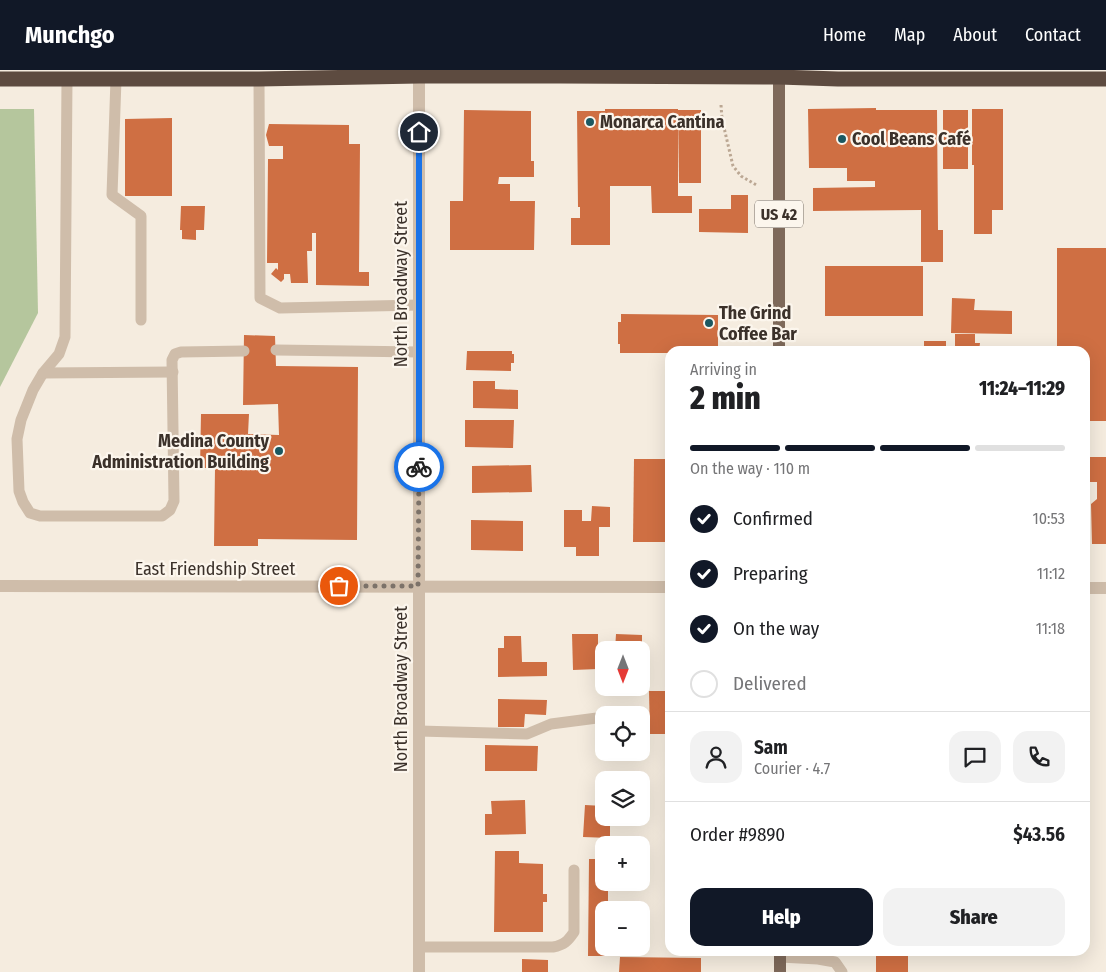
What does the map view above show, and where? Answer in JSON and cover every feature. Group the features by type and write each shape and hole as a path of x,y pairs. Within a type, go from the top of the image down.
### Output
{"highway":[{"path":"0,79 259,79 779,74 838,79 1106,79"}],"main road":[{"name":"US 42","path":"779,74 779,346"},
{"path":"780,956 780,972"}],"street":[{"name":"North Broadway Street","path":"418,972 419,76"},
{"name":"East Friendship Street","path":"0,586 665,587"},
{"path":"1090,588 1106,588"}],"lane":[{"path":"67,79 66,337 59,354 43,373 33,390 21,420 17,439 18,491 30,513 40,516 162,516 170,510 174,501 172,360 175,354 181,352 244,351"},
{"path":"116,79 112,195 141,216 141,320"},
{"path":"259,79 260,298 280,308 419,306"},
{"path":"276,350 419,352"},
{"path":"43,373 173,372"},
{"path":"418,731 528,734 551,724 595,718"},
{"path":"418,947 553,947 562,945 569,940 574,932 574,870"},
{"path":"795,956 835,962 842,972"}],"path":[{"path":"722,105 722,119 733,166 741,176 758,186"}],"green space":[{"path":"0,109 34,109 38,313 0,387"}],"building":[{"path":"876,108 876,110 937,110 938,230 943,230 943,262 921,262 921,210 813,211 813,188 875,187 875,181 847,181 847,168 809,168 808,109"},
{"path":"605,109 678,109 678,196 692,196 692,213 652,213 651,186 610,186 610,245 571,245 571,218 580,218 580,207 578,207 577,111 605,111"},
{"path":"972,109 1003,109 1003,210 992,210 992,234 974,234"},
{"path":"464,110 531,111 531,161 534,161 534,177 499,177 498,184 510,184 510,201 535,201 534,250 450,250 450,201 463,201"},
{"path":"678,110 701,110 701,183 679,183"},
{"path":"943,110 968,110 968,169 943,169"},
{"path":"172,118 172,196 125,196 125,119"},
{"path":"269,124 349,125 349,144 360,144 359,272 369,272 369,286 316,285 316,233 312,233 312,251 307,251 308,283 291,283 290,274 284,274 284,279 281,282 271,274 276,268 278,270 278,263 267,263 268,159 283,159 283,146 269,146 266,135"},
{"path":"731,195 748,195 748,233 699,232 699,209 731,209"},
{"path":"181,206 205,206 204,230 196,230 196,240 182,239 182,230 180,230"},
{"path":"1057,248 1106,248 1106,421 1090,421 1090,346 1057,346"},
{"path":"825,266 923,266 923,316 825,316"},
{"path":"952,298 975,299 974,310 1012,311 1012,334 951,333"},
{"path":"621,314 718,315 718,346 665,346 665,353 620,353 618,322 621,322"},
{"path":"955,334 975,334 975,343 980,343 980,346 955,346"},
{"name":"Medina County Administration Building","path":"244,335 275,336 276,366 358,367 357,540 258,539 258,546 214,546 215,468 200,468 201,414 249,414 248,434 279,435 278,404 243,405"},
{"path":"924,341 946,341 946,346 924,346"},
{"path":"467,351 512,351 514,363 511,363 511,371 466,370"},
{"path":"473,381 495,381 495,389 518,390 518,409 473,408"},
{"path":"465,420 514,420 513,448 465,447"},
{"path":"1090,457 1106,457 1106,544 1092,544 1091,504 1097,499 1097,482 1090,482"},
{"path":"634,459 665,459 665,542 633,542"},
{"path":"531,465 532,492 472,493 472,466"},
{"path":"592,506 610,507 610,527 599,527 599,556 576,556 576,547 564,547 564,510 582,510 582,521 591,521"},
{"path":"471,520 523,521 523,551 471,550"},
{"path":"572,634 598,634 598,641 595,641 595,669 573,670"},
{"path":"616,634 642,635 642,641 616,641"},
{"path":"504,636 521,636 522,662 547,662 547,676 498,677 498,648 504,648"},
{"path":"650,691 665,691 665,734 650,734"},
{"path":"498,699 547,700 546,715 525,714 524,727 498,727"},
{"path":"485,745 538,746 537,771 485,771"},
{"path":"525,800 526,834 485,835 485,814 492,814 491,801"},
{"path":"585,805 595,806 595,826 610,826 610,836 583,837"},
{"path":"495,851 519,851 519,863 543,864 543,894 547,894 547,902 543,902 543,932 494,932"},
{"path":"589,859 595,859 595,891 608,891 608,901 595,901 595,956 588,956"},
{"path":"876,956 908,956 908,972 876,972"},
{"path":"620,957 701,958 701,972 619,972"},
{"path":"522,959 548,960 548,972 522,972"}],"way so far":[{"path":"339,586 418,586 419,467"}],"place":[{"name":"Monarca Cantina","path":"590,122"},
{"name":"Cool Beans Café","path":"842,139"},
{"name":"The Grind Coffee Bar","path":"709,323"},
{"name":"Medina County Administration Building","path":"279,451"}],"route":[{"path":"419,132 419,467"}]}
